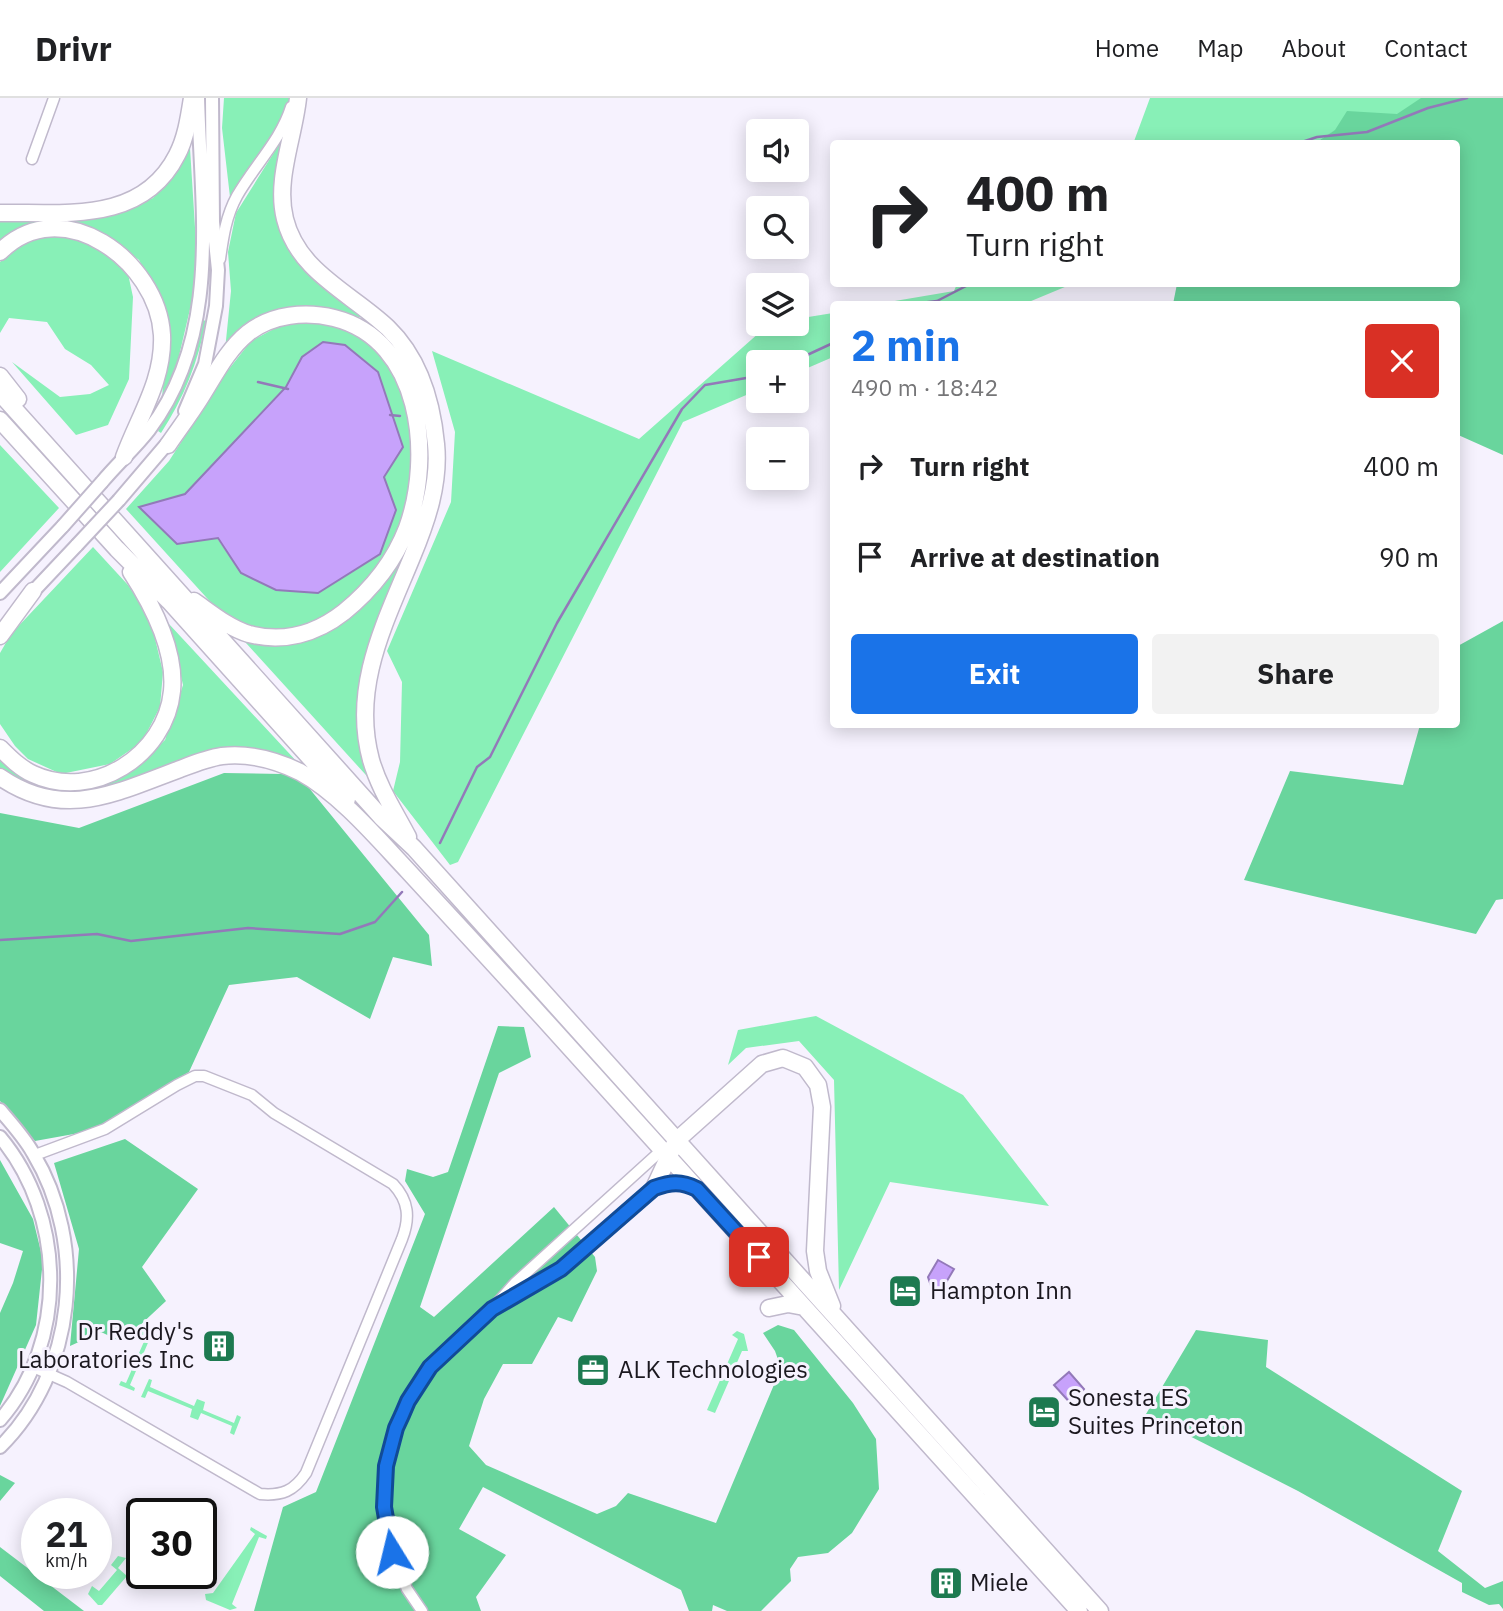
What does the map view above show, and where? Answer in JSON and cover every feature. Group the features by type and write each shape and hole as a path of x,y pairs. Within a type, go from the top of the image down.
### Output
{"highway":[{"path":"0,214 92,211 113,208 133,200 166,172 177,155 192,98"},
{"path":"295,98 282,199 290,235 310,265 387,327 402,343 417,369 428,397 433,422 436,447 432,502 424,528 377,640 368,672 365,698 366,730 372,761 384,792 414,848"},
{"path":"0,252 9,243 27,233 49,228 71,229 94,237 120,253 139,275 155,304 162,333 161,362 146,410 134,430 124,457"},
{"path":"168,445 228,354 249,332 293,314 329,316 348,321 371,334 389,353 404,377 419,437 420,465 415,499 406,530 391,561 374,585 334,620 315,630 289,637 268,638 232,626 178,590"},
{"path":"0,376 17,397 45,443"},
{"path":"0,393 382,818 414,848 669,1149 697,1189 1079,1611"},
{"path":"0,420 117,550 169,601 324,773 369,830"},
{"path":"0,748 14,762 34,775 57,781 83,782 110,775 127,765 148,747 165,720 172,693 172,667 164,637 142,589 117,550"},
{"path":"0,636 33,591"},
{"path":"1,778 31,795 78,802 102,797 199,762 221,756 243,755 267,759 301,773 334,797 369,830 669,1149 835,1315 1100,1611"},
{"path":"654,1188 669,1149 762,1064 783,1058 805,1067 818,1085 822,1107 815,1251 818,1271 835,1315"},
{"path":"654,1188 671,1183 684,1183 697,1189"},
{"path":"774,1274 774,1293 769,1308 788,1304 804,1307"},
{"path":"1056,1585 1062,1601 1062,1611"}],"street":[{"path":"32,159 54,98"},
{"path":"0,593 148,430 162,410 185,361 197,323 203,260 198,98"},
{"path":"212,98 213,222 218,270"},
{"path":"0,623 77,545 168,445 205,364 229,212 237,195 285,123 295,98"},
{"path":"33,1367 67,1382 260,1494 276,1496 288,1492 299,1484 306,1473 402,1239 408,1214 401,1192 393,1185 274,1113 252,1095 204,1076 195,1076 177,1084 105,1129 34,1155"},
{"path":"0,1110 34,1155 57,1210 65,1239 68,1265 63,1331 49,1374 25,1418 0,1447"},
{"path":"0,1137 20,1165 33,1192 43,1219 50,1268 46,1332 22,1390 0,1420"},
{"path":"422,1611 407,1589 392,1552 384,1507 386,1466 408,1401 430,1367 492,1309 515,1283 669,1149"},
{"path":"492,1309 561,1269 654,1188"}],"green space":[{"path":"224,98 290,98 281,123 230,197 222,128"},
{"path":"1150,98 1503,98 1460,140 1418,140 1334,131 1320,140 1134,140"},
{"path":"1421,98 1503,98 1503,455 1460,436 1460,301 1174,301 1176,287 1460,287 1460,140 1320,140 1335,130 1347,111 1397,114"},
{"path":"290,127 285,239 365,318 297,307 250,321 225,350 231,291 228,252 236,213"},
{"path":"190,148 198,275 175,373 162,400 167,317 139,260 106,236 76,223 50,223 0,246 0,219 113,215 153,198"},
{"path":"31,237 85,237 127,269 133,297 129,379 108,425 76,435 12,362 60,397 90,394 109,385 91,365 65,349 47,322 9,318 0,333 0,262"},
{"path":"956,287 1065,287 1031,301 895,301 954,291"},
{"path":"830,313 830,358 809,367 809,350 746,350 746,395 683,422 458,862 450,865 393,791 400,762 402,682 387,651 451,502 455,432 432,351 639,439 755,336 809,336 809,317"},
{"path":"305,318 341,322 381,347 413,419 414,497 388,561 335,612 290,630 251,627 215,607 126,509 169,461 225,374 251,341 281,325","holes":["323,343 345,345 403,447 384,477 396,510 241,573 217,538 177,544 140,507 185,494 286,387 302,357"]},
{"path":"203,320 206,321 203,336 189,379 161,433 158,431 188,369"},
{"path":"0,445 59,508 0,572"},
{"path":"414,544 367,660 375,785 236,632 274,640 371,596"},
{"path":"93,547 128,585 152,626 163,672 160,707 142,742 110,764 61,774 28,759 0,724 0,653 11,634"},
{"path":"1503,621 1503,899 1496,900 1476,934 1244,880 1290,771 1403,785 1419,728 1460,728 1460,645"},
{"path":"169,624 299,764 227,750 102,791 78,795 35,789 0,768 0,757 41,784 133,769 165,740 183,685"},
{"path":"224,773 300,777 429,935 432,966 393,957 370,1019 297,977 229,985 189,1072 96,1130 35,1141 0,1101 0,813 79,828"},
{"path":"816,1016 963,1095 1049,1206 890,1182 839,1290 834,1080 799,1041 746,1048 728,1065 738,1030"},
{"path":"498,1026 524,1027 531,1057 499,1073 420,1307 434,1317 554,1207 595,1257 597,1271 572,1322 558,1317 532,1364 503,1364 484,1399 469,1446 486,1465 597,1514 616,1506 628,1493 716,1523 781,1368 775,1351 763,1333 778,1325 794,1330 853,1403 876,1439 879,1489 852,1533 828,1553 798,1557 790,1569 791,1581 761,1611 727,1611 713,1605 712,1611 689,1611 681,1590 483,1487 459,1529 506,1555 476,1597 481,1611 254,1611 283,1507 316,1492 425,1214 405,1181 407,1169 433,1177 448,1172"},
{"path":"125,1139 198,1189 142,1267 166,1301 122,1342 101,1332 70,1346 79,1249 54,1163"},
{"path":"0,1160 33,1219 43,1260 36,1325 0,1406 0,1313 23,1251 0,1243"},
{"path":"142,1329 157,1335 155,1340 150,1338 130,1385 135,1388 134,1391 119,1385 121,1381 126,1383 146,1337 140,1334"},
{"path":"1196,1330 1268,1340 1266,1367 1462,1491 1438,1551 1485,1588 1503,1581 1503,1609 1499,1604 1489,1605 1462,1592 1462,1583 1298,1491 1146,1414"},
{"path":"737,1331 744,1334 748,1351 742,1351 715,1413 707,1410 738,1339 732,1335"},
{"path":"149,1379 152,1380 150,1387 194,1406 197,1399 205,1402 203,1410 234,1423 237,1415 241,1417 234,1435 230,1433 232,1426 201,1413 198,1420 190,1417 192,1409 148,1391 145,1398 141,1397"},
{"path":"0,1475 15,1483 0,1501"},
{"path":"251,1527 267,1536 266,1539 259,1537 232,1604 237,1608 230,1610 206,1600 205,1594 213,1593 217,1589 255,1534 250,1530"},
{"path":"0,1547 21,1563 21,1589 55,1589 84,1611 44,1611 0,1576"},
{"path":"118,1556 126,1558 118,1568 126,1577 102,1605 98,1605 88,1594 90,1589 112,1589 112,1576 117,1570 112,1564"}],"shaded area":[{"path":"323,342 345,345 378,372 403,447 384,477 396,510 380,554 318,593 276,590 241,573 218,538 177,544 139,507 185,494 286,387 302,357"},
{"path":"938,1260 954,1269 941,1291 931,1286 928,1277"},
{"path":"1069,1372 1084,1389 1072,1405 1054,1385"}],"waterway":[{"path":"1308,140 1367,132 1428,108 1467,98"},
{"path":"937,301 964,287"},
{"path":"809,354 830,344"},
{"path":"440,843 477,767 490,757 557,623 682,409 705,385 746,378"},
{"path":"258,382 288,389"},
{"path":"390,415 400,416"},
{"path":"0,940 97,934 131,941 248,928 340,934 375,922 402,892"}],"place":[{"name":"Hampton Inn","path":"905,1291"},
{"name":"Dr Reddy's Laboratories Inc","path":"219,1346"},
{"name":"ALK Technologies","path":"593,1370"},
{"name":"Sonesta ES Suites Princeton","path":"1044,1412"},
{"name":"Miele","path":"946,1583"}],"route":[{"path":"392,1552 384,1507 386,1466 396,1428 408,1401 430,1367 492,1309 561,1269 654,1188 671,1183 684,1183 697,1189 759,1257"}]}
